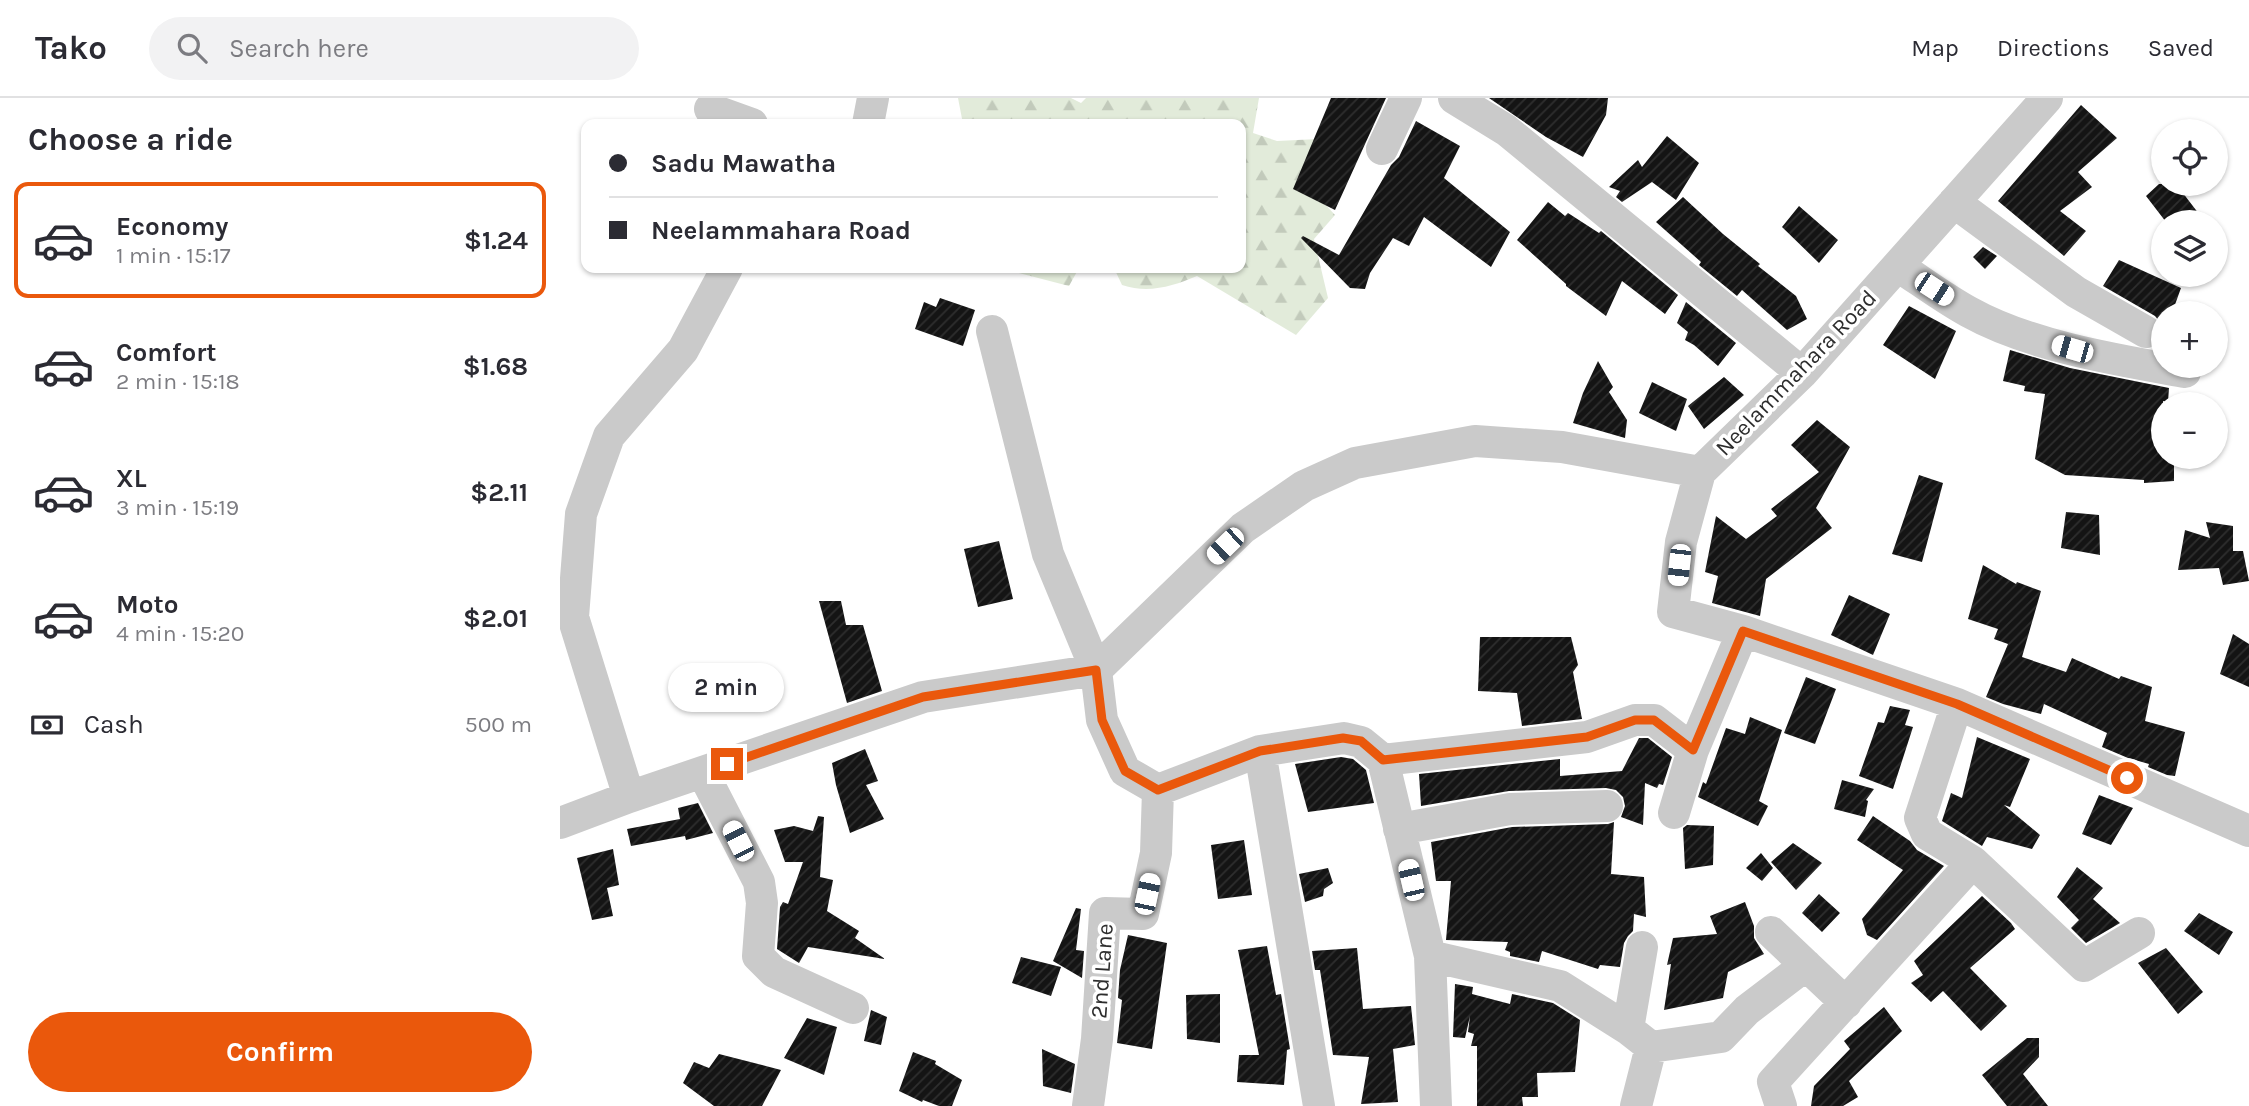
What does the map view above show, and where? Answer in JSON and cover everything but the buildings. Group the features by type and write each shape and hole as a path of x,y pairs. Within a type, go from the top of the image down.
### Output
{"street":[{"path":"869,119 873,98"},
{"path":"1382,149 1406,98"},
{"path":"1454,98 1506,130 1802,373"},
{"name":"Neelammahara Road","path":"1096,670 1243,528 1304,486 1355,463 1475,441 1562,447 1700,472 1802,373 2047,98"},
{"path":"710,108 739,119"},
{"path":"1954,202 2076,292 2146,332"},
{"path":"1898,266 1970,313 2022,335 2097,356 2151,366"},
{"path":"629,797 573,617 581,514 609,436 683,350 724,273"},
{"path":"992,331 1048,554 1096,670 1102,720 1125,771 1158,790 1260,751 1343,738 1361,741 1383,760 1430,956 1436,1106"},
{"path":"1700,472 1681,542 1673,612 1743,631 1957,704 2249,831"},
{"path":"1674,813 1693,750 1743,631"},
{"path":"560,823 923,697 1096,670"},
{"path":"1957,704 1920,818 1927,834 1973,862 2084,965 2139,933"},
{"path":"1383,760 1587,737 1635,720 1654,720 1693,750"},
{"path":"1260,751 1319,1106"},
{"path":"703,773 759,882 762,903 758,956 774,972 853,1008"},
{"name":"2nd Lane","path":"1088,1106 1097,1039 1105,913 1143,914 1156,853 1158,790"},
{"path":"1399,829 1510,809 1607,806"},
{"path":"1780,1106 1773,1082 1973,862"},
{"path":"1771,932 1846,1003"},
{"path":"1636,1106 1642,947"},
{"path":"1430,956 1560,986 1639,1038 1721,1037 1747,1010 1806,965"}],"green space":[{"path":"958,98 1071,98 1081,103 1086,98 1259,98 1253,133 1277,141 1318,139 1303,180 1335,215 1314,239 1328,298 1296,335 1197,276 1161,288 1142,289 1122,285 1116,273 1246,273 1246,119 962,119"},
{"path":"1019,273 1076,273 1069,286"}],"route":[{"path":"727,764 923,697 1096,670 1102,720 1125,771 1158,790 1260,751 1343,738 1361,741 1383,760 1587,737 1635,720 1654,720 1693,750 1743,631 1957,704 2127,778"}]}
